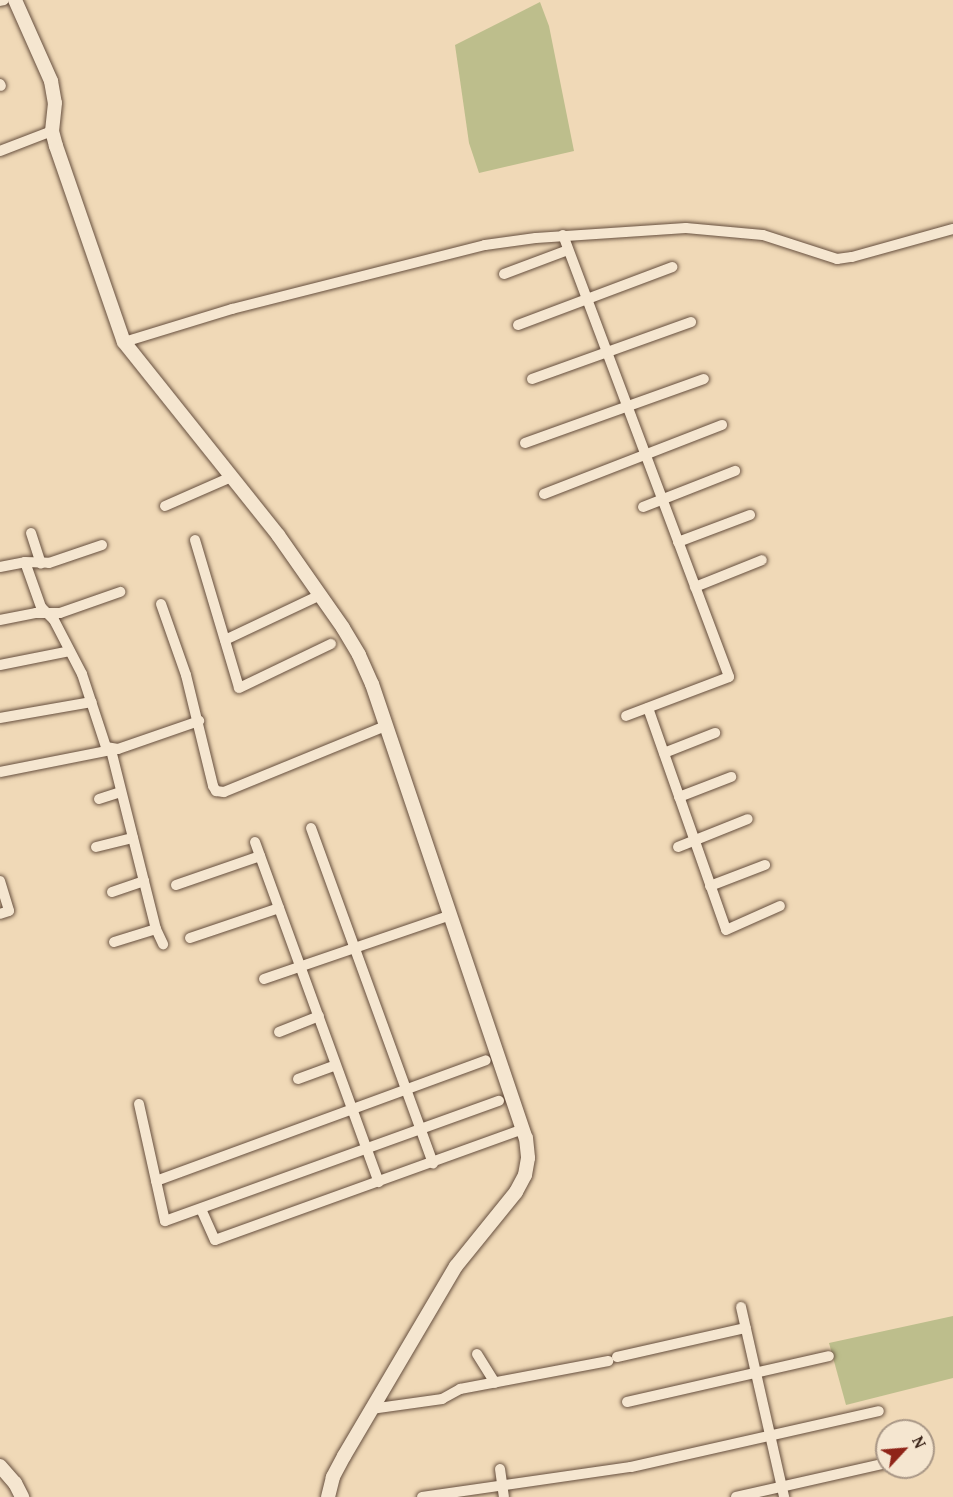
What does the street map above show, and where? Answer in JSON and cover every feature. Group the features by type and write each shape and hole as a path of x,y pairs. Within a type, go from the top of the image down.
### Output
{"street":[{"path":"15,0 51,81 56,103 52,131 124,342 231,477 320,595 359,655 386,726 524,1129 528,1158 525,1175 516,1192 456,1266 344,1456 326,1496"},
{"path":"0,151 52,131"},
{"path":"124,342 232,309 485,245 563,235 671,227 763,235 837,259 852,257 953,229"},
{"path":"563,235 729,677 626,716"},
{"path":"504,274 568,250"},
{"path":"518,325 672,267"},
{"path":"532,379 691,322"},
{"path":"525,443 704,379"},
{"path":"544,494 722,425"},
{"path":"643,507 735,471"},
{"path":"165,506 231,477"},
{"path":"678,542 750,515"},
{"path":"31,532 41,563"},
{"path":"195,540 239,688 330,644"},
{"path":"0,567 25,562 49,564 102,545"},
{"path":"695,587 762,560"},
{"path":"25,562 42,607 70,651 92,702 103,741 111,750 156,929 163,944"},
{"path":"0,620 60,613 120,592"},
{"path":"225,640 320,595"},
{"path":"161,604 186,675 213,786 220,792 386,726"},
{"path":"0,665 70,651"},
{"path":"0,718 92,702"},
{"path":"648,708 726,930 780,906"},
{"path":"0,772 111,750 199,721"},
{"path":"664,753 715,733"},
{"path":"679,797 731,777"},
{"path":"99,799 120,792"},
{"path":"678,847 748,819"},
{"path":"310,828 433,1163"},
{"path":"96,847 133,838"},
{"path":"255,842 379,1182"},
{"path":"177,885 260,856"},
{"path":"710,886 765,865"},
{"path":"112,892 144,880"},
{"path":"0,881 9,911 0,914"},
{"path":"190,938 279,908"},
{"path":"264,979 451,915"},
{"path":"114,942 156,929"},
{"path":"279,1032 319,1016"},
{"path":"156,1181 486,1060"},
{"path":"298,1079 336,1065"},
{"path":"139,1104 165,1221 500,1101"},
{"path":"201,1209 215,1240 524,1129"},
{"path":"741,1307 782,1492"},
{"path":"371,1409 442,1399 460,1389 613,1359 746,1328"},
{"path":"477,1354 495,1383"},
{"path":"627,1402 830,1356"},
{"path":"422,1497 631,1467 879,1411"},
{"path":"0,1466 15,1483 22,1497"},
{"path":"736,1497 782,1492 875,1466"},
{"path":"501,1469 504,1497"}],"green space":[{"path":"540,2 549,26 574,151 479,173 469,143 455,45"},
{"path":"953,1316 953,1378 846,1405 829,1343"}]}
